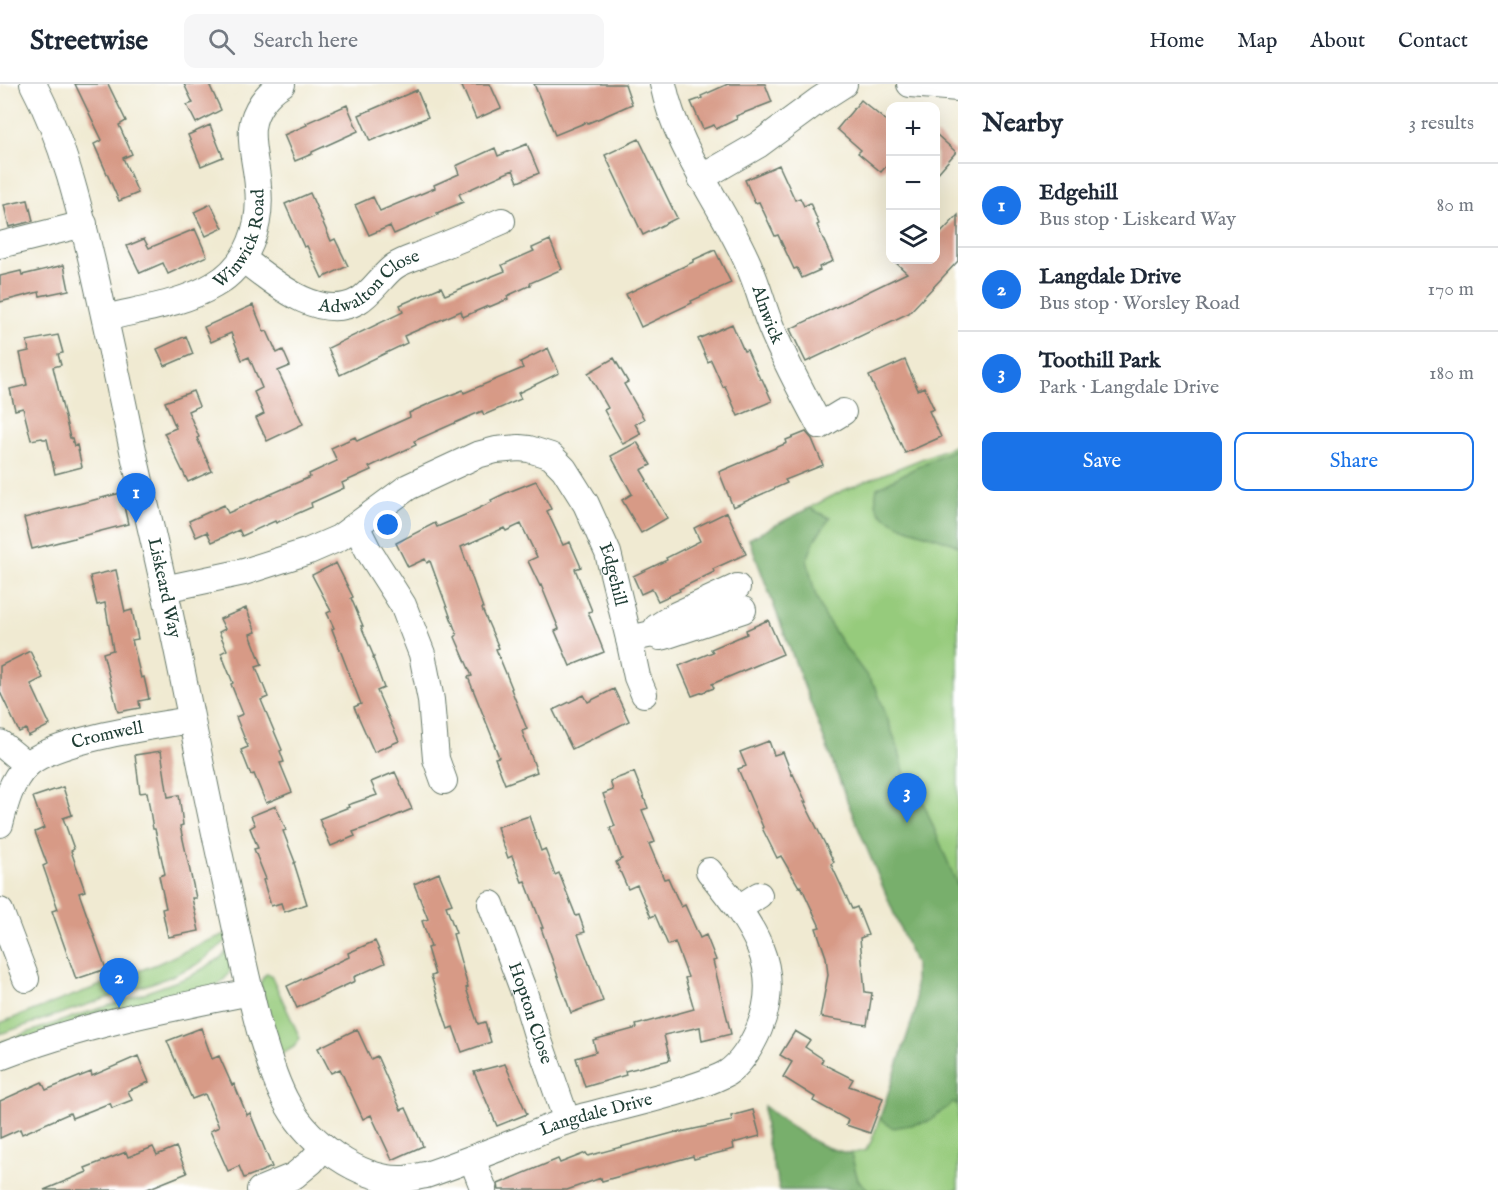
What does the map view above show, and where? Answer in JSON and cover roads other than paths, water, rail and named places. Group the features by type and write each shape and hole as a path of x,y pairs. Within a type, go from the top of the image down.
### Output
{"street":[{"name":"Liskeard Way","path":"33,84 63,154 84,224 135,463 165,589 204,785 251,992"},
{"name":"Winwick Road","path":"105,318 201,292 226,277 243,259 251,243 259,209 252,142 254,119 267,96 282,84"},
{"name":"Alnwick","path":"663,84 671,115 681,139 749,266 790,371 820,426 843,412"},
{"path":"701,178 759,145 844,84"},
{"path":"910,84 958,88"},
{"name":"Adwalton Close","path":"243,259 282,289 300,298 321,305 346,306 359,300 395,266 502,221"},
{"path":"0,245 84,224"},
{"name":"Edgehill","path":"165,589 244,572 339,538 408,488 477,455 496,450 530,449 551,456 576,485 586,504 640,636 637,677 644,694"},
{"path":"356,526 368,550 403,605 422,654 429,689 445,741 436,759 444,782"},
{"path":"640,636 665,636 740,599"},
{"name":"Cromwell","path":"0,824 14,784 27,765 43,755 80,742 191,720"},
{"path":"0,743 27,765"},
{"name":"Langdale Drive","path":"251,992 266,1050 279,1088 289,1107 304,1127 342,1161 363,1171 383,1177 402,1179 426,1175 567,1121 658,1098 708,1082 728,1072 744,1056 764,1018 768,995 768,975 750,925 749,902 709,871"},
{"name":"Hopton Close","path":"491,904 524,992 567,1121"},
{"path":"0,911 26,979"},
{"path":"0,1057 63,1034 108,1022 251,992"},
{"path":"260,1190 294,1176 324,1147"},
{"path":"472,1159 484,1190"}],"place":[{"name":"Edgehill","path":"136,523"},
{"name":"Toothill Park","path":"907,823"},
{"name":"Langdale Drive","path":"119,1008"}]}
